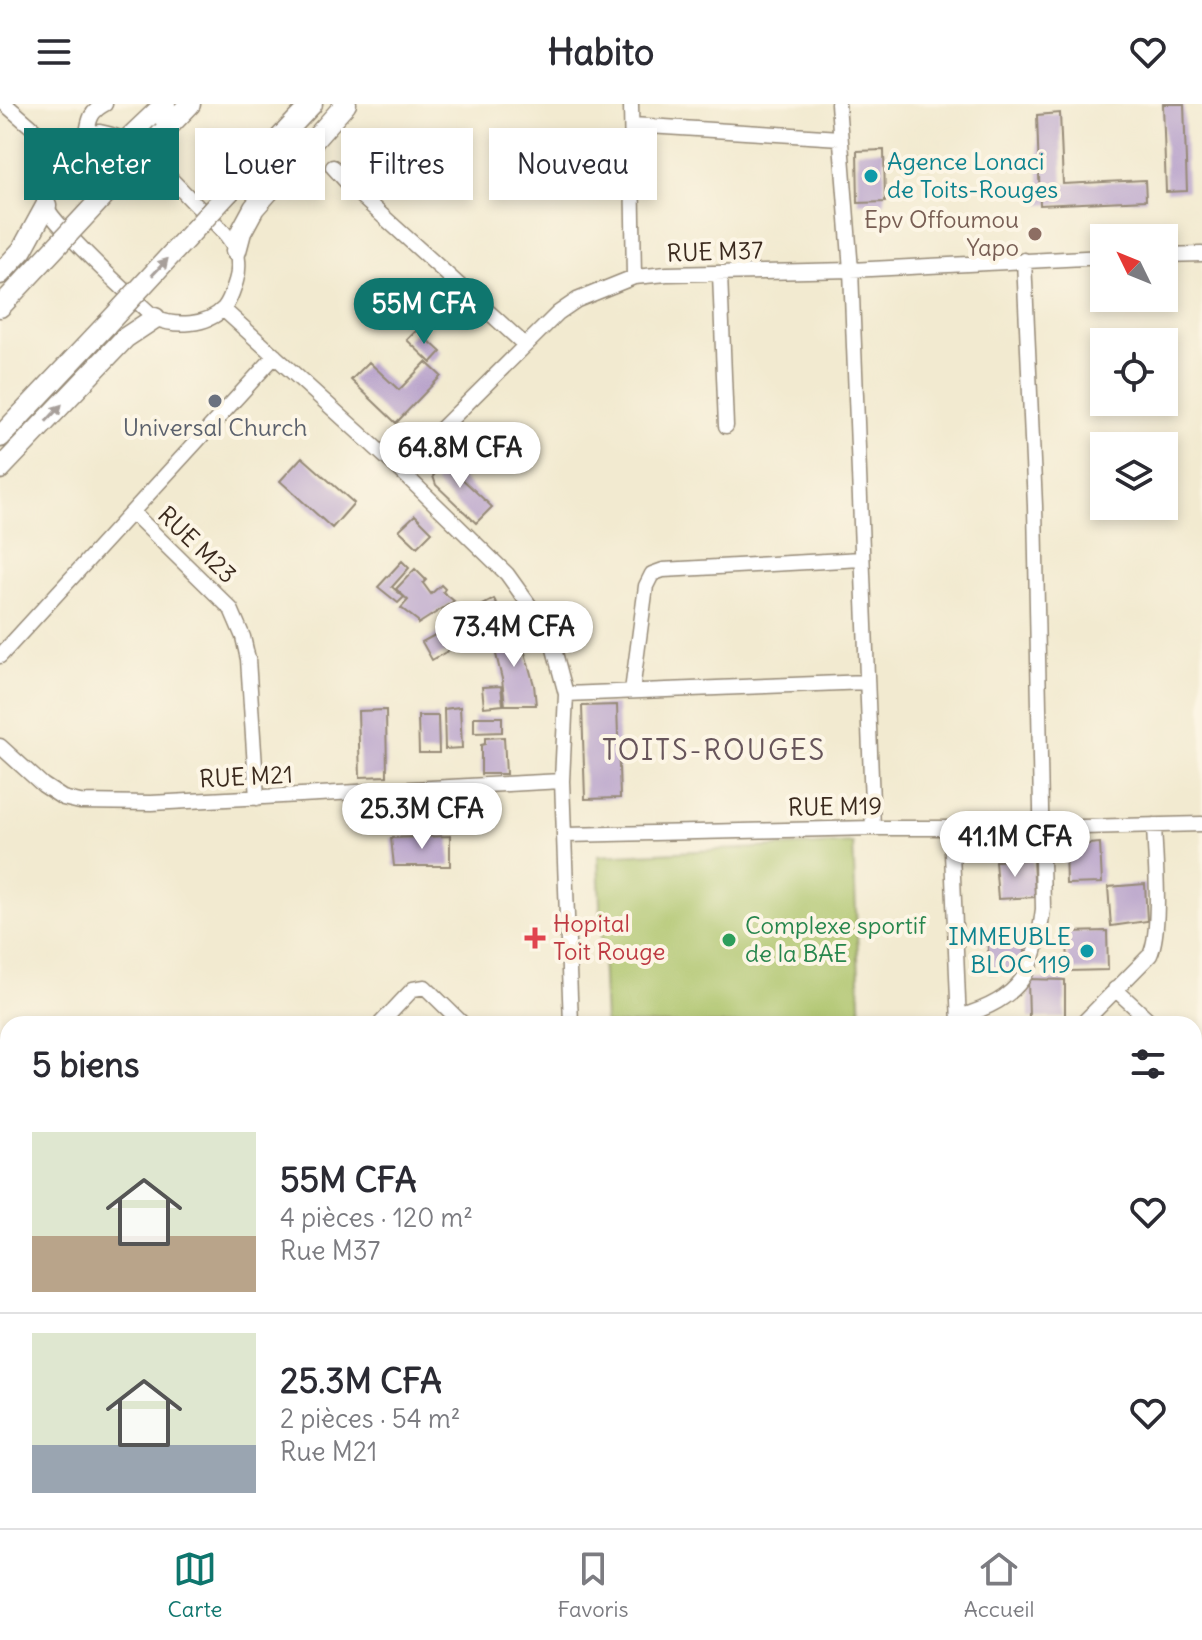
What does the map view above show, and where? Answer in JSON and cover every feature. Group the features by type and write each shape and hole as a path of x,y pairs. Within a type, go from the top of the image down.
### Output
{"highway":[{"path":"140,128 165,104"},
{"path":"0,307 190,104"},
{"path":"0,437 312,104"},
{"path":"236,251 241,232 254,208 346,104"},
{"path":"0,274 22,250 46,206"},
{"path":"0,469 125,338 155,318"}],"street":[{"path":"5,104 33,128"},
{"path":"88,128 89,118 105,104"},
{"path":"631,104 634,277"},
{"path":"838,104 851,270 873,828"},
{"path":"632,125 840,138"},
{"path":"333,167 353,189 525,345"},
{"path":"46,200 46,206 57,222 155,318 189,324 209,318 223,309 238,273 236,251 223,232 179,188"},
{"path":"1178,255 1202,254"},
{"name":"RUE M37","path":"400,470 558,313 577,300 634,277 1090,258"},
{"path":"967,1016 1012,992 1028,971 1043,909 1035,506 1024,260"},
{"path":"720,274 726,426"},
{"path":"223,309 400,470 507,574 550,634 566,694 562,781 571,1016"},
{"path":"0,656 275,356"},
{"name":"RUE M23","path":"132,512 231,609 248,659 257,798"},
{"path":"632,691 646,586 652,574 663,570 862,559"},
{"path":"566,694 867,682"},
{"name":"RUE M21","path":"0,746 43,785 63,798 80,802 151,803 562,781"},
{"name":"RUE M19","path":"566,835 1202,824"},
{"path":"1090,1016 1150,955 1155,946 1154,825"},
{"path":"951,828 959,1016"},
{"path":"388,1016 413,989 425,987 455,1016"},
{"path":"1115,989 1144,1016"}],"green space":[{"name":"Complexe sportif de la BAE","path":"853,843 861,1016 605,1016 598,856"}],"building":[{"path":"1163,104 1184,104 1187,191 1166,192"},
{"path":"1060,113 1063,184 1145,180 1146,200 1040,205 1037,115"},
{"name":"Agence Lonaci de Toits-Rouges","path":"884,150 885,202 858,203 857,151"},
{"path":"417,330 441,352 431,363 407,340"},
{"path":"369,362 399,390 426,362 441,376 396,423 351,380"},
{"path":"451,456 465,469 459,476 492,507 476,523 436,485 433,476"},
{"path":"302,457 354,503 332,528 280,481"},
{"path":"415,515 432,532 417,547 399,530"},
{"path":"402,561 409,568 392,587 404,597 398,603 378,587"},
{"path":"415,569 426,580 423,583 431,594 441,585 445,589 443,592 454,601 418,624 401,608 408,600 396,589"},
{"path":"494,599 502,614 476,628 468,613"},
{"path":"466,618 477,634 432,660 422,642"},
{"path":"518,628 534,685 536,705 505,705 491,634"},
{"path":"501,686 503,705 484,707 482,687"},
{"path":"617,705 620,798 585,799 582,706"},
{"path":"460,707 462,748 445,749 444,709"},
{"path":"386,710 387,776 360,777 358,711"},
{"path":"418,716 438,716 439,753 419,753"},
{"path":"474,717 502,717 502,732 474,733"},
{"path":"504,737 506,774 481,774 481,745 485,744 485,738"},
{"path":"450,836 450,866 394,866 391,838"},
{"path":"1100,843 1102,883 1066,884 1065,846"},
{"path":"1033,859 1035,897 998,899 995,861"},
{"path":"1145,884 1147,921 1111,926 1108,887"},
{"name":"IMMEUBLE BLOC 119","path":"1107,931 1108,970 1068,971 1067,932"},
{"path":"1024,932 1026,971 990,974 987,935"},
{"path":"1028,979 1065,980 1065,1016 1029,1016"}],"place":[{"name":"Agence Lonaci de Toits-Rouges","path":"871,176"},
{"name":"Epv Offoumou Yapo","path":"1035,234"},
{"name":"Universal Church","path":"215,401"},
{"name":"Hopital Toit Rouge","path":"535,938"},
{"name":"Complexe sportif de la BAE","path":"729,940"},
{"name":"IMMEUBLE BLOC 119","path":"1087,951"}],"district":[{"name":"TOITS-ROUGES","path":"714,750"}]}
